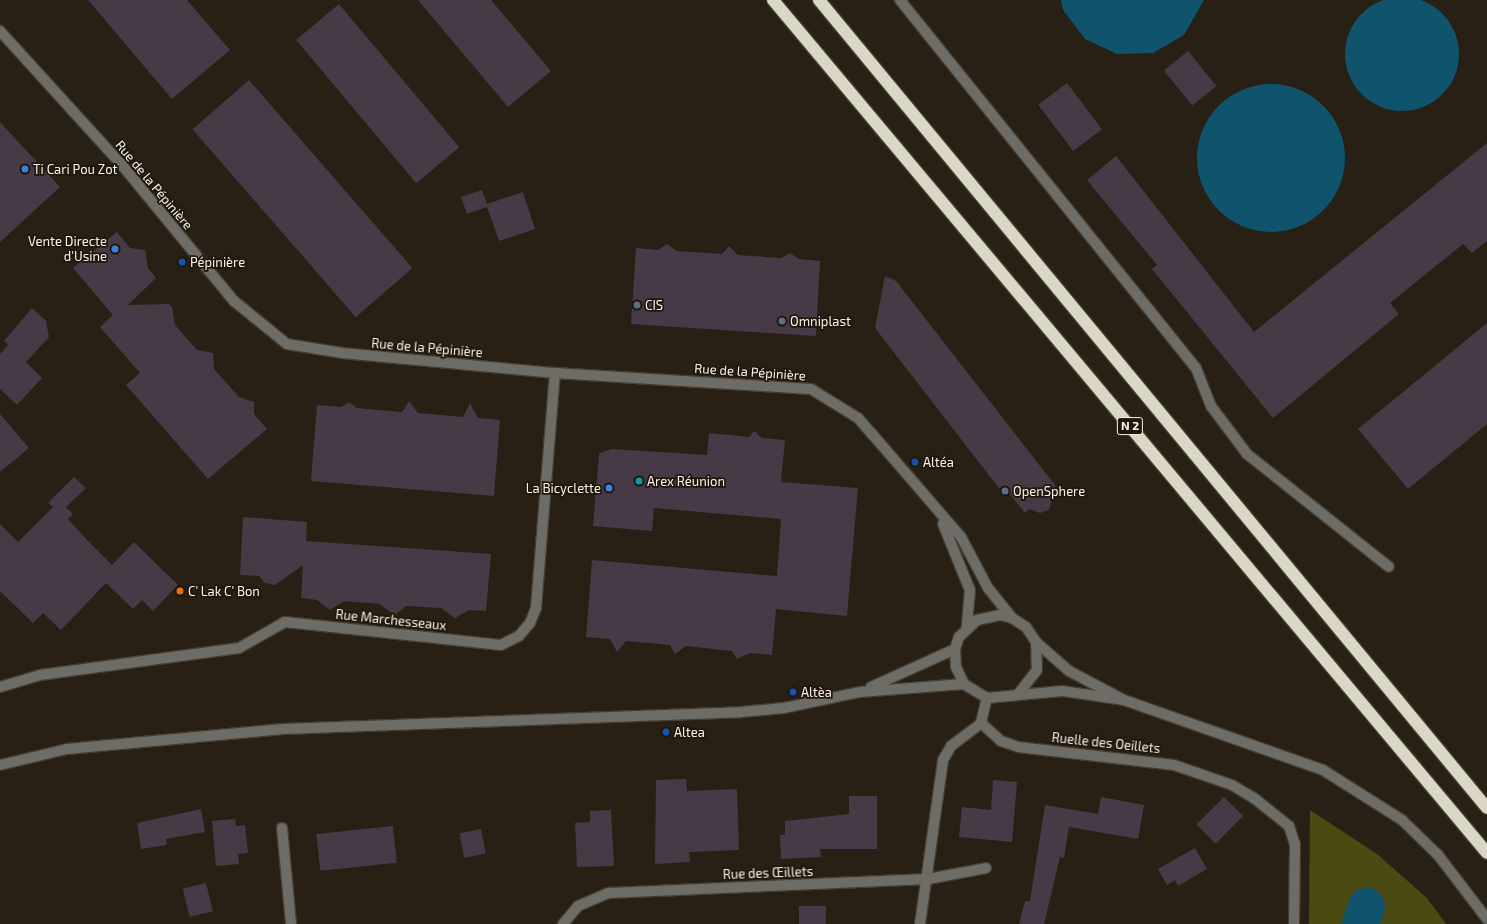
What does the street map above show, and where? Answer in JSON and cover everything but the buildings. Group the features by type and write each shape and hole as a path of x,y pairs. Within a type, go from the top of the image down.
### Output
{"highway":[{"name":"N 2","path":"772,0 1487,853"},
{"name":"N 2","path":"819,0 1487,808"}],"street":[{"path":"900,0 1196,368 1211,406 1247,454 1389,567"},
{"name":"Rue de la Pépinière","path":"0,31 121,164 234,301 287,344 342,353 555,373 811,389 858,418 960,538 988,588 1012,618"},
{"name":"Rue Marchesseaux","path":"0,687 40,675 239,648 285,622 501,645 519,636 530,623 536,608 555,373"},
{"path":"938,513 970,590 967,627 955,649 956,667 964,684 987,698 1003,698 1019,693 1062,691 1124,700"},
{"path":"967,627 988,616 1012,618 1026,627 1036,642 1069,671 1124,700 1323,770 1402,820 1438,855 1487,919"},
{"path":"1019,693 1037,670 1036,642"},
{"path":"860,692 955,649"},
{"path":"0,764 67,749 283,729 741,712 784,708 860,692 964,684"},
{"path":"920,924 928,879 943,760 950,746 981,723 987,698"},
{"name":"Ruelle des Oeillets","path":"981,723 1001,741 1018,747 1174,765 1232,785 1254,798 1289,826 1295,844 1294,924"},
{"path":"282,828 291,924"},
{"name":"Rue des Œillets","path":"563,924 578,906 609,892 928,879 986,868"}],"shaded area":[{"path":"1310,810 1377,854 1427,898 1446,924 1309,924"}],"water":[{"path":"1402,-3 1424,1 1434,6 1450,22 1455,32 1459,54 1455,76 1450,86 1434,102 1424,107 1402,111 1380,107 1370,102 1354,86 1349,76 1345,54 1349,32 1354,22 1370,6 1380,1"},
{"path":"1061,0 1204,0 1184,35 1153,53 1117,54 1085,39 1063,10"},
{"path":"1271,84 1292,87 1306,93 1318,101 1328,111 1336,123 1342,137 1345,158 1342,179 1336,193 1328,205 1318,215 1306,223 1292,229 1271,232 1250,229 1236,223 1224,215 1214,205 1206,193 1200,179 1197,158 1200,137 1206,123 1214,111 1224,101 1236,93 1250,87"}],"waterway":[{"path":"1360,924 1366,906"}],"place":[{"name":"Ti Cari Pou Zot","path":"25,169"},
{"name":"Vente Directe d'Usine","path":"115,249"},
{"name":"Pépinière","path":"182,262"},
{"name":"CIS","path":"637,305"},
{"name":"Omniplast","path":"782,321"},
{"name":"Altéa","path":"915,462"},
{"name":"Arex Réunion","path":"639,481"},
{"name":"La Bicyclette","path":"609,488"},
{"name":"OpenSphere","path":"1005,491"},
{"name":"C' Lak C' Bon","path":"180,591"},
{"name":"Altèa","path":"793,692"},
{"name":"Altea","path":"666,732"}]}
